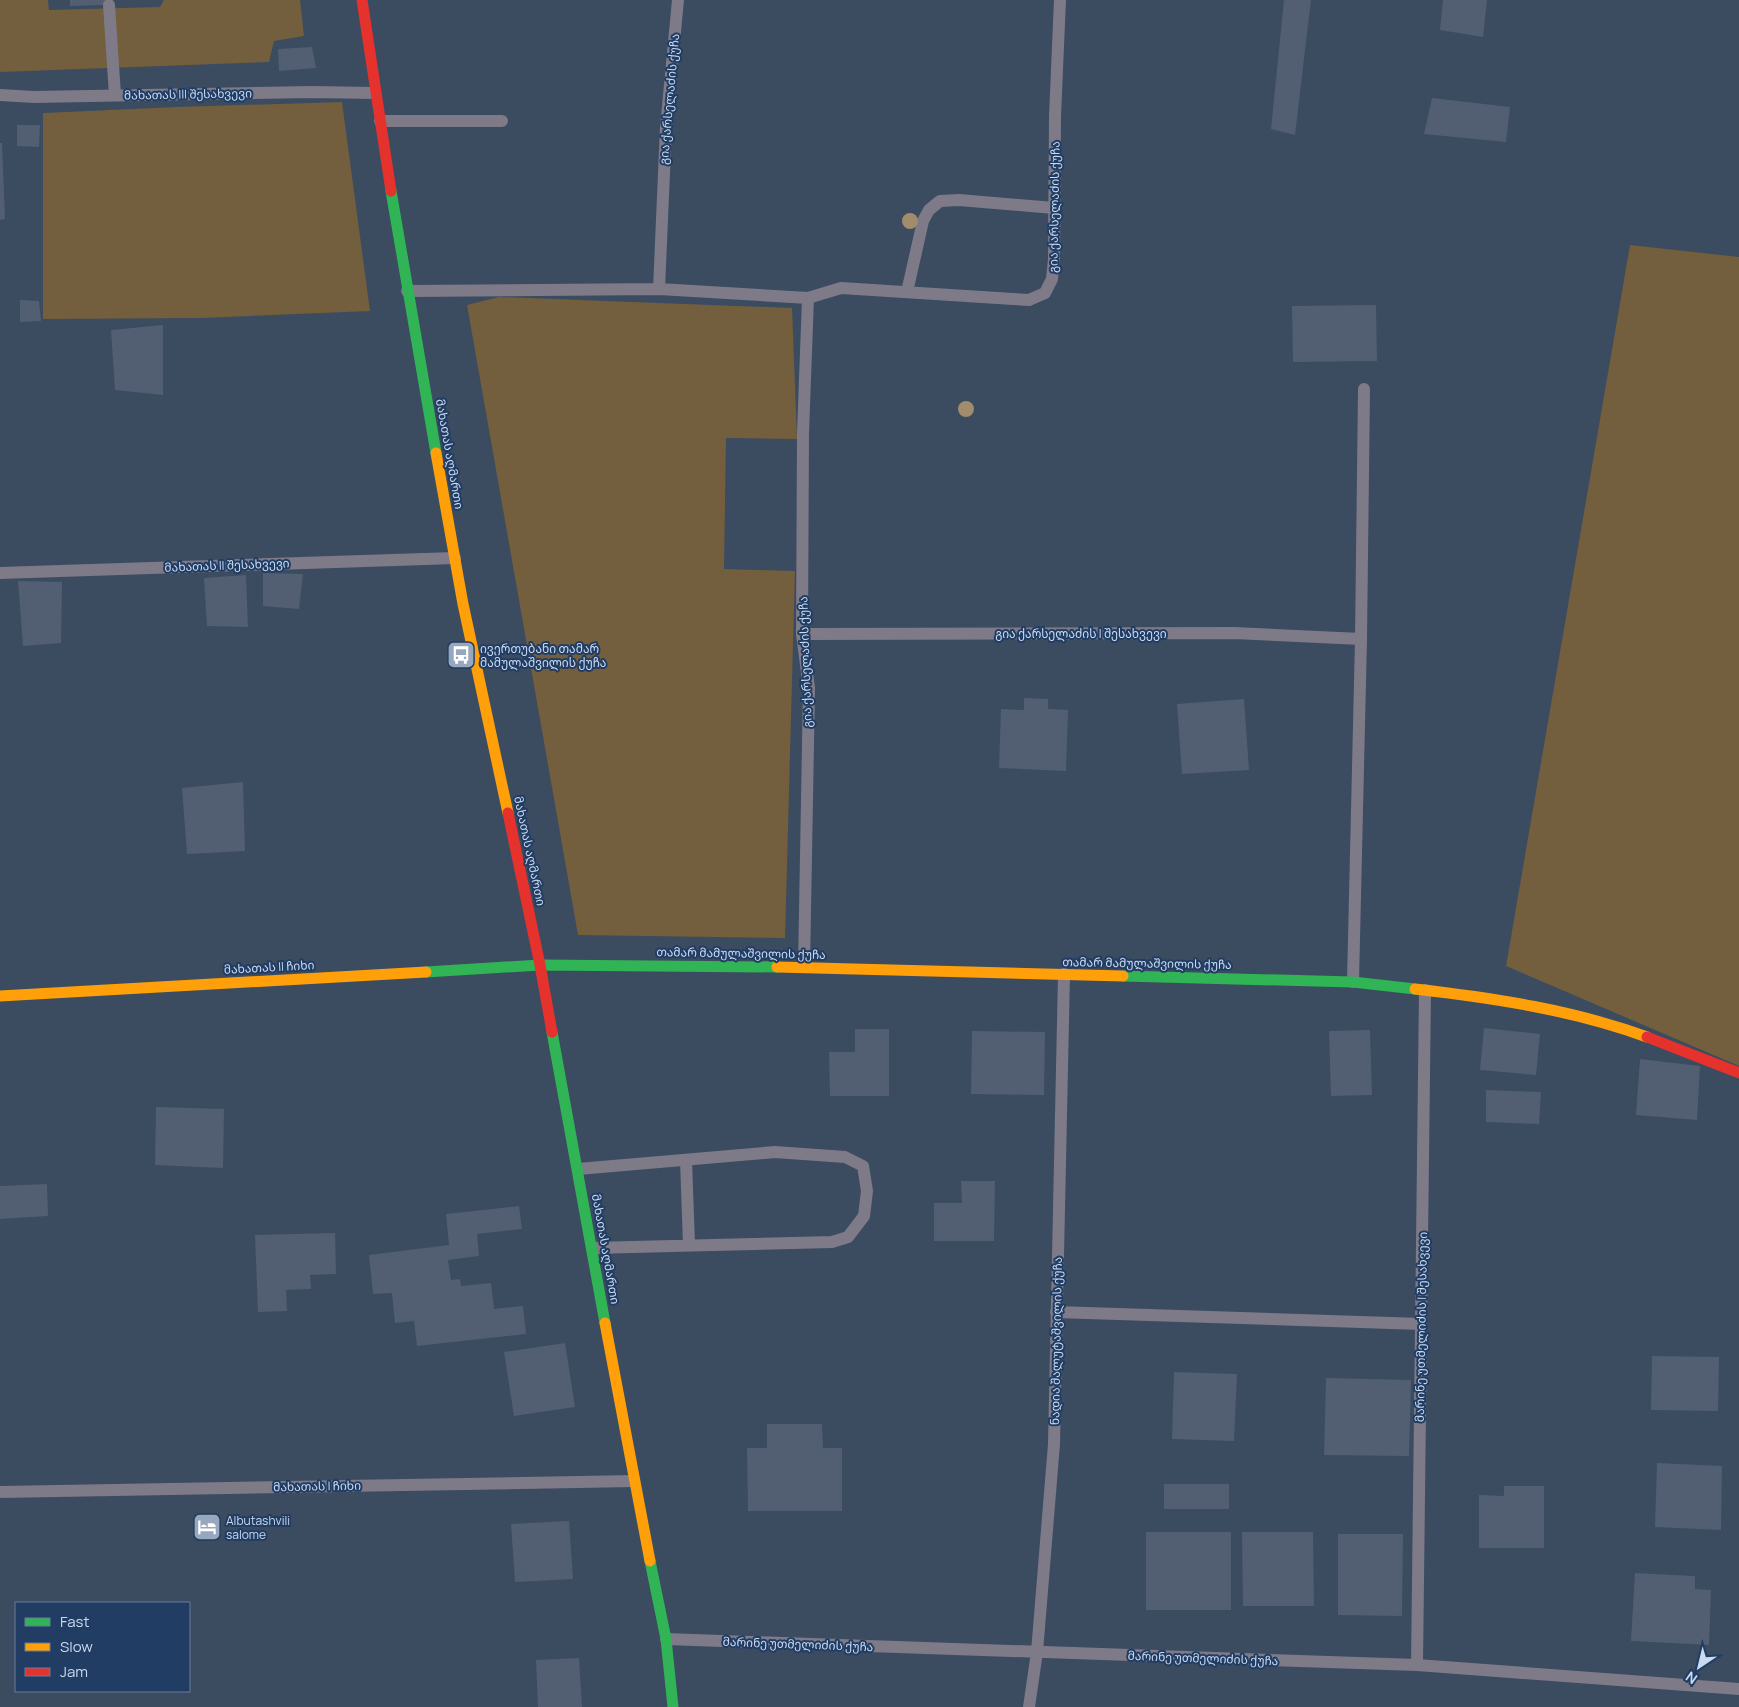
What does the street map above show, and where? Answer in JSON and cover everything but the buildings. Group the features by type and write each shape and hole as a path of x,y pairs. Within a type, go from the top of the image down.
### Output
{"main road":[{"name":"მახათას აღმართი","path":"362,0 407,291 463,604 540,965 634,1481 666,1639 674,1707"},
{"name":"თამარ მამულაშვილის ქუჩა","path":"540,965 804,967 1353,982 1490,998 1611,1024 1739,1073"},
{"name":"მახათას II ჩიხი","path":"0,996 540,965"}],"street":[{"name":"გია ქარსელაძის ქუჩა","path":"658,289 666,127 678,0"},
{"name":"გია ქარსელაძის ქუჩა","path":"407,291 658,289 808,298 841,288 1029,300 1045,293 1052,279 1055,116 1060,0"},
{"path":"108,5 115,95"},
{"name":"მახათას III შესახვევი","path":"0,95 34,97 312,92 375,93"},
{"path":"380,121 502,121"},
{"path":"907,292 923,221 929,210 940,202 959,200 1054,208"},
{"name":"გია ქარსელაძის ქუჩა","path":"804,967 808,688 802,634 803,433 808,298"},
{"path":"1353,982 1361,640 1364,389"},
{"name":"მახათას II შესახვევი","path":"0,573 455,558"},
{"name":"გია ქარსელაძის I შესახვევი","path":"802,634 1234,633 1361,640"},
{"name":"ნადია შალუტაშვილის ქუჩა","path":"1029,1707 1037,1652 1054,1444 1064,974"},
{"name":"მარინე უთმელიძის I შესახვევი","path":"1417,1665 1424,990"},
{"path":"578,1169 775,1152 845,1157 863,1166 867,1191 864,1216 848,1238 832,1242 592,1248"},
{"path":"686,1160 689,1245"},
{"path":"1056,1312 1421,1324"},
{"name":"მახათას I ჩიხი","path":"0,1492 634,1481"},
{"name":"მარინე უთმელიძის ქუჩა","path":"666,1639 1417,1665 1739,1689"}],"shaded area":[{"path":"0,0 48,0 49,10 160,7 164,0 300,0 304,36 274,41 269,62 0,72"},
{"path":"342,102 370,311 202,318 43,319 43,113"},
{"path":"1630,245 1739,257 1739,1066 1506,966"},
{"path":"499,297 792,308 797,439 726,438 724,569 795,571 785,938 578,935 467,305"}],"traffic: fast":[{"path":"391,191 436,453"},
{"path":"426,972 540,965 777,967"},
{"path":"1123,976 1353,982 1415,989"},
{"path":"552,1032 605,1323"},
{"path":"650,1561 666,1639 673,1707"}],"traffic: slow":[{"path":"436,453 463,604 508,813"},
{"path":"777,967 1123,976"},
{"path":"0,996 426,972"},
{"path":"1415,989 1533,1006 1591,1019 1647,1037"},
{"path":"605,1323 650,1561"}],"traffic: jam":[{"path":"362,0 391,191"},
{"path":"508,813 552,1032"},
{"path":"1647,1037 1739,1073"}],"place":[{"name":"ივერთუბანი თამარ მამულაშვილის ქუჩა","path":"461,655"},
{"name":"Albutashvili salome","path":"207,1527"}]}
